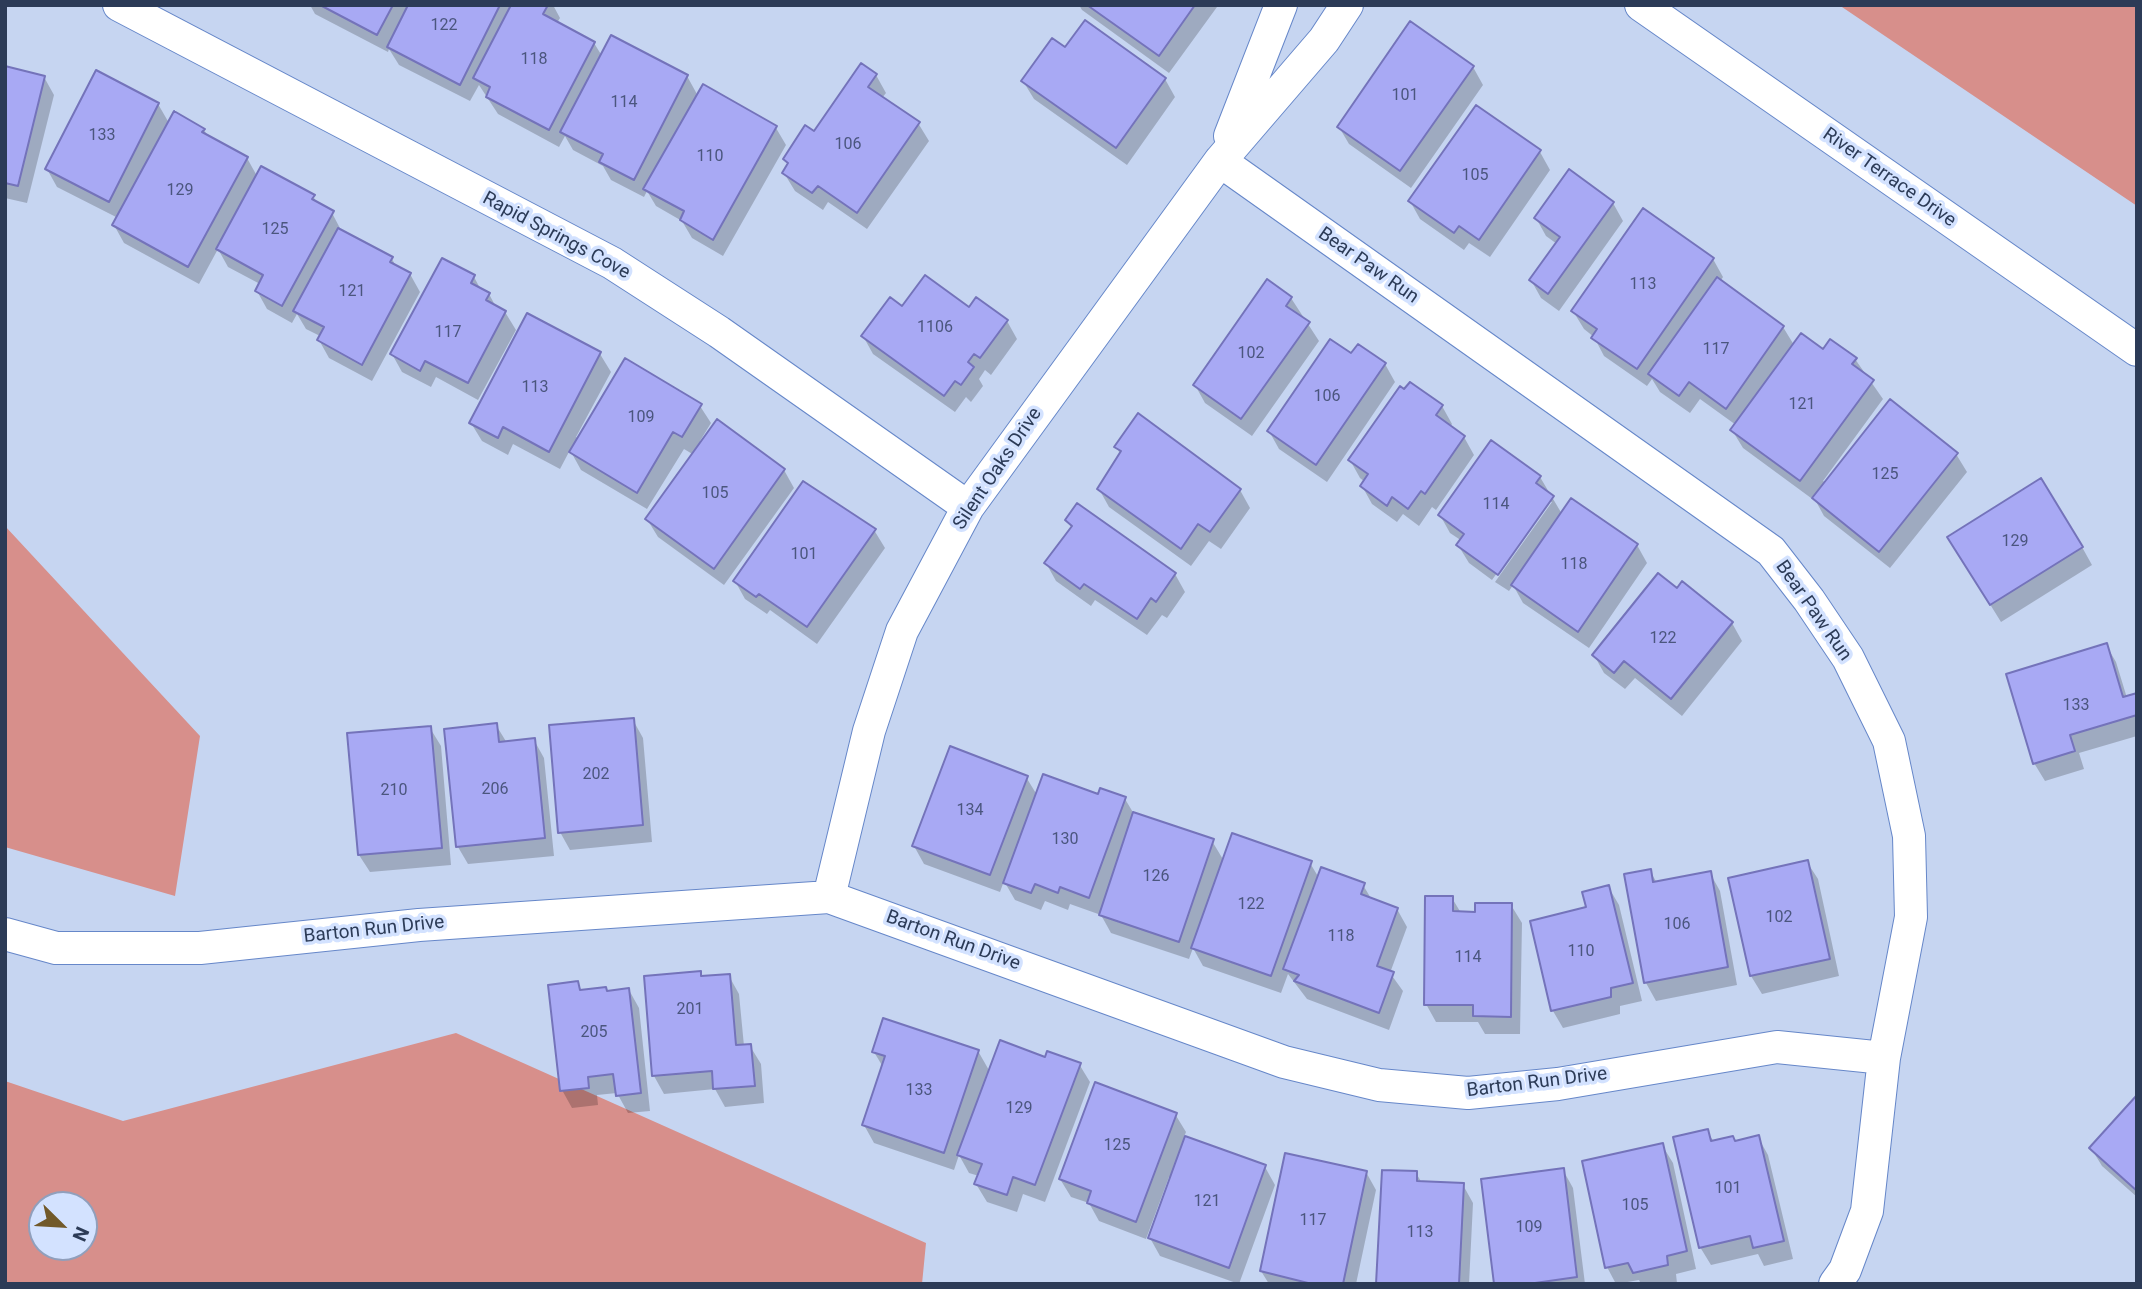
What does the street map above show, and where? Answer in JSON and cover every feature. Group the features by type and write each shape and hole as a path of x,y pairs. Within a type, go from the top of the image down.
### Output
{"street":[{"name":"Rapid Springs Cove","path":"119,5 612,263 719,332 968,507"},
{"name":"Silent Oaks Drive","path":"1220,161 1281,5"},
{"name":"Silent Oaks Drive","path":"829,897 869,730 902,631 968,507 1220,161 1324,40 1347,5"},
{"name":"River Terrace Drive","path":"1641,5 2137,350"},
{"name":"Bear Paw Run","path":"1220,161 1771,551 1809,600 1848,659 1889,741 1909,836 1910,917 1884,1058 1867,1211 1845,1270 1835,1284"},
{"name":"Barton Run Drive","path":"5,934 55,948 200,948 419,925 829,897 1284,1062 1379,1084 1468,1093 1558,1084 1777,1047 1884,1058"}],"shaded area":[{"path":"1839,5 2137,5 2137,206"},
{"path":"5,526 200,736 175,896 5,847"},
{"path":"456,1033 926,1243 922,1284 5,1284 5,1081 123,1121"}],"building":[{"path":"320,5 393,5 377,35"},
{"path":"408,5 500,5 460,85 387,47"},
{"path":"511,5 548,5 543,14 595,42 549,130 486,97 490,87 473,78"},
{"path":"1087,5 1195,5 1159,56"},
{"path":"1085,20 1166,78 1116,148 1021,81 1052,38 1065,47"},
{"path":"1410,21 1474,66 1400,171 1337,127"},
{"path":"611,35 688,75 634,180 599,162 603,154 560,132"},
{"path":"861,63 877,74 868,87 920,122 857,213 818,186 812,193 782,173 788,163 783,159 805,125 814,131"},
{"path":"5,66 45,76 18,186 5,183"},
{"path":"96,70 159,103 109,202 45,169"},
{"path":"703,84 777,126 713,240 680,220 684,211 643,189"},
{"path":"1476,105 1541,150 1479,240 1459,226 1454,233 1408,201"},
{"path":"174,111 205,129 202,132 248,157 188,267 112,225"},
{"path":"261,166 315,195 312,199 334,211 282,306 255,291 263,275 216,249"},
{"path":"1569,169 1614,202 1548,294 1529,280 1560,237 1534,218"},
{"path":"1643,208 1714,258 1637,369 1591,338 1597,329 1571,311"},
{"path":"338,228 393,257 390,262 411,273 362,365 317,340 324,327 293,311"},
{"path":"442,258 475,275 471,283 490,293 486,300 506,311 468,383 425,361 420,371 390,354"},
{"path":"925,275 969,307 976,297 1008,320 980,358 974,354 968,362 974,367 961,385 955,381 944,396 861,336 890,297 902,306"},
{"path":"1717,277 1784,326 1726,409 1689,382 1679,396 1648,374"},
{"path":"1267,279 1292,297 1286,306 1310,322 1241,419 1193,385"},
{"path":"527,313 601,352 549,452 503,427 498,438 469,423"},
{"path":"1801,333 1823,349 1830,339 1857,358 1852,364 1874,380 1800,481 1730,430"},
{"path":"1330,339 1351,353 1358,344 1386,363 1316,465 1267,431"},
{"path":"625,358 702,404 682,437 673,432 637,493 569,452"},
{"path":"1410,382 1443,405 1436,415 1465,436 1425,494 1421,491 1408,509 1392,497 1387,506 1360,486 1368,474 1348,460 1400,386 1404,389"},
{"path":"1890,399 1958,453 1879,552 1812,498"},
{"path":"1138,413 1241,489 1210,532 1198,524 1181,549 1097,489 1121,451 1114,447"},
{"path":"717,419 785,469 714,569 645,519"},
{"path":"1491,440 1541,476 1536,483 1554,496 1498,575 1456,545 1464,534 1438,515"},
{"path":"2041,478 2083,547 1990,605 1947,537"},
{"path":"803,481 876,529 807,627 759,594 756,597 733,581"},
{"path":"1571,498 1638,544 1578,632 1511,585"},
{"path":"1077,503 1176,573 1156,602 1151,598 1137,619 1084,584 1080,589 1044,563 1072,526 1065,520"},
{"path":"1658,573 1677,588 1682,581 1733,622 1671,699 1624,661 1614,673 1592,655"},
{"path":"2107,643 2123,697 2137,693 2137,715 2070,735 2075,751 2033,764 2006,674"},
{"path":"634,718 643,825 558,833 549,725"},
{"path":"497,723 499,742 535,738 545,838 456,847 444,729"},
{"path":"431,726 442,848 358,855 347,733"},
{"path":"950,746 1028,776 990,875 912,846"},
{"path":"1043,774 1098,794 1100,788 1126,797 1089,898 1060,887 1058,893 1035,884 1031,893 1003,883"},
{"path":"1133,812 1214,839 1179,942 1099,915"},
{"path":"1232,833 1312,861 1271,976 1191,948"},
{"path":"1808,860 1830,959 1750,976 1728,878"},
{"path":"1321,867 1365,883 1361,894 1398,908 1377,966 1394,972 1379,1013 1294,981 1299,975 1283,969"},
{"path":"1651,869 1653,882 1711,871 1728,967 1644,983 1624,874"},
{"path":"1609,885 1633,983 1611,988 1611,997 1551,1011 1530,921 1586,907 1582,892"},
{"path":"1425,896 1453,896 1453,911 1475,912 1475,903 1512,903 1511,1017 1473,1016 1473,1005 1424,1005"},
{"path":"701,971 701,976 730,974 736,1045 751,1044 755,1086 713,1089 712,1071 652,1076 644,976"},
{"path":"578,981 580,990 606,987 607,991 629,988 641,1093 616,1096 613,1074 588,1077 589,1088 560,1091 548,985"},
{"path":"883,1018 979,1050 944,1153 862,1125 885,1056 872,1052"},
{"path":"1000,1040 1045,1057 1047,1051 1081,1063 1035,1185 1013,1177 1007,1195 974,1184 982,1164 957,1155"},
{"path":"1095,1082 1177,1113 1136,1222 1087,1203 1091,1191 1059,1179"},
{"path":"2137,1095 2137,1191 2089,1148"},
{"path":"1708,1129 1711,1141 1733,1136 1735,1141 1759,1135 1784,1241 1753,1248 1750,1236 1699,1248 1673,1137"},
{"path":"1185,1136 1266,1165 1229,1268 1148,1238"},
{"path":"1663,1143 1687,1251 1667,1256 1668,1265 1633,1273 1628,1263 1605,1268 1582,1161"},
{"path":"1285,1153 1367,1171 1343,1284 1312,1284 1260,1271"},
{"path":"1564,1168 1577,1277 1528,1284 1494,1284 1481,1179"},
{"path":"1382,1170 1417,1171 1417,1181 1464,1183 1459,1284 1376,1284"}]}
